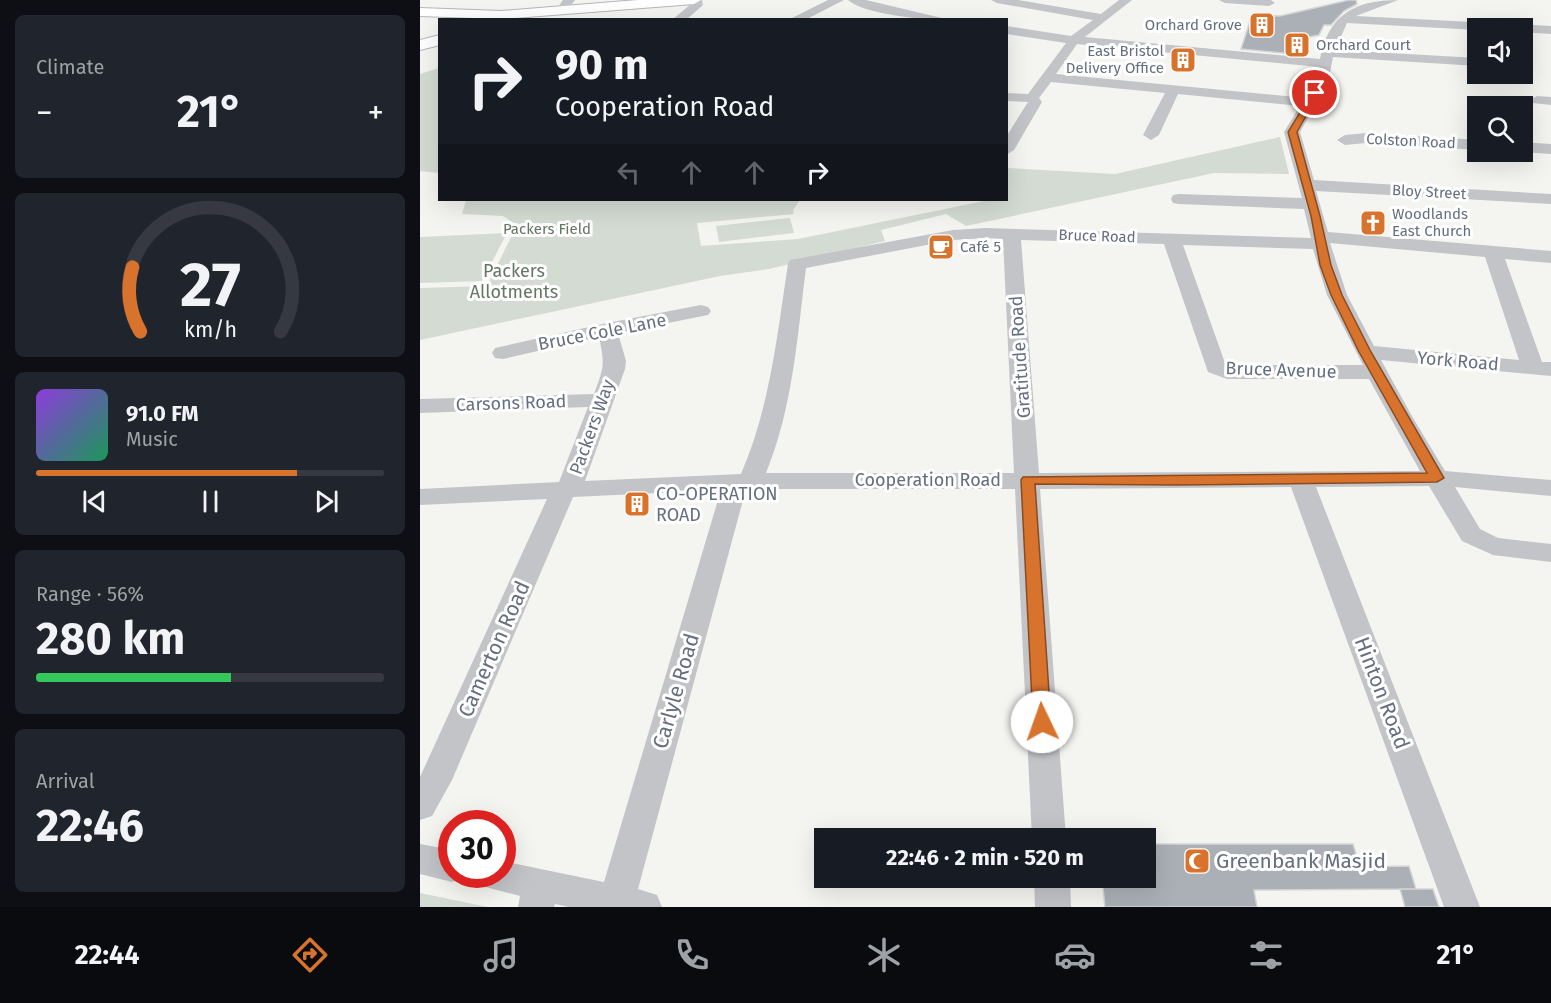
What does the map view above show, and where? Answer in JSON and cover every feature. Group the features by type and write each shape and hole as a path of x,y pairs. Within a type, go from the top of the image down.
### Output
{"main road":[{"path":"420,12 517,17 567,5 695,0"},
{"path":"420,45 438,40"}],"street":[{"path":"681,18 697,5 695,0"},
{"path":"798,18 838,0"},
{"path":"854,0 907,17"},
{"path":"997,0 1015,1 1104,18"},
{"path":"1032,98 1074,40 1126,0"},
{"path":"1225,0 1270,1"},
{"path":"1392,0 1356,10 1342,19 1331,38 1320,84 1293,132 1320,241 1336,295 1370,362 1474,537 1493,546 1549,557"},
{"path":"1259,13 1270,1"},
{"path":"1342,19 1551,30"},
{"path":"1008,30 1074,40 1327,58 1467,62"},
{"path":"1046,77 1310,103"},
{"path":"1151,135 1173,90"},
{"path":"1008,97 1032,98"},
{"path":"1008,147 1035,102 1032,98"},
{"name":"Colston Road","path":"1345,140 1366,138 1467,144"},
{"path":"1533,148 1551,149"},
{"name":"Bloy Street","path":"1306,185 1551,199"},
{"path":"1179,199 1201,202 1312,204"},
{"name":"Bruce Road","path":"875,249 952,235 1012,234 1320,241 1551,257"},
{"name":"Gratitude Road","path":"1012,234 1048,828"},
{"name":"Bruce Avenue","path":"1171,238 1216,368 1227,372 1370,362"},
{"name":"Carlyle Road","path":"630,904 743,481 767,441 780,391 797,264 875,249"},
{"path":"1493,252 1542,368"},
{"name":"Bruce Cole Lane","path":"503,353 607,329 701,311"},
{"name":"Packers Way","path":"566,490 615,361 607,329"},
{"name":"York Road","path":"1370,362 1542,368"},
{"name":"Carsons Road","path":"420,406 602,400"},
{"name":"Cooperation Road","path":"420,497 743,481 1437,478 1551,488"},
{"name":"Hinton Road","path":"1301,480 1462,907"},
{"name":"Camerton Road","path":"420,806 436,780 566,490"},
{"path":"420,859 438,863"},
{"path":"516,886 539,896 630,904"},
{"path":"1052,888 1053,907"}],"green space":[{"path":"438,69 438,173 420,171 420,74"},
{"path":"1280,137 1289,174 1214,173 966,226 946,214 881,230 885,241 769,269 720,276 420,340 420,288 487,286 517,225 503,216 462,214 466,201 799,201 793,210 794,214 697,223 701,246 798,239 984,201 1008,201 1008,168 1115,174"},
{"path":"790,218 794,233 719,242 716,226"},
{"path":"507,233 482,281 420,283 420,237"},
{"path":"420,893 488,907 420,907"}],"building":[{"path":"1356,0 1357,4 1344,11 1331,25 1324,25 1319,35 1309,37 1306,52 1302,55 1241,49 1252,15 1280,16"},
{"path":"1156,844 1353,844 1360,867 1409,866 1416,889 1254,890 1257,907 1105,907 1103,888 1156,888"},
{"path":"1400,889 1433,889 1439,907 1405,907"}],"place":[{"name":"Orchard Grove","path":"1262,25"},
{"name":"Orchard Court","path":"1297,45"},
{"name":"East Bristol Delivery Office","path":"1183,60"},
{"name":"Woodlands East Church","path":"1373,223"},
{"name":"Café 5","path":"941,247"},
{"name":"CO-OPERATION ROAD","path":"637,504"},
{"name":"Greenbank Masjid","path":"1197,861"}],"route":[{"path":"1042,722 1028,480 1437,478 1365,352 1336,295 1326,265 1316,216 1293,132 1315,93"}],"park label":[{"name":"Packers Field","path":"547,229"},
{"name":"Packers Allotments","path":"514,281"}]}
